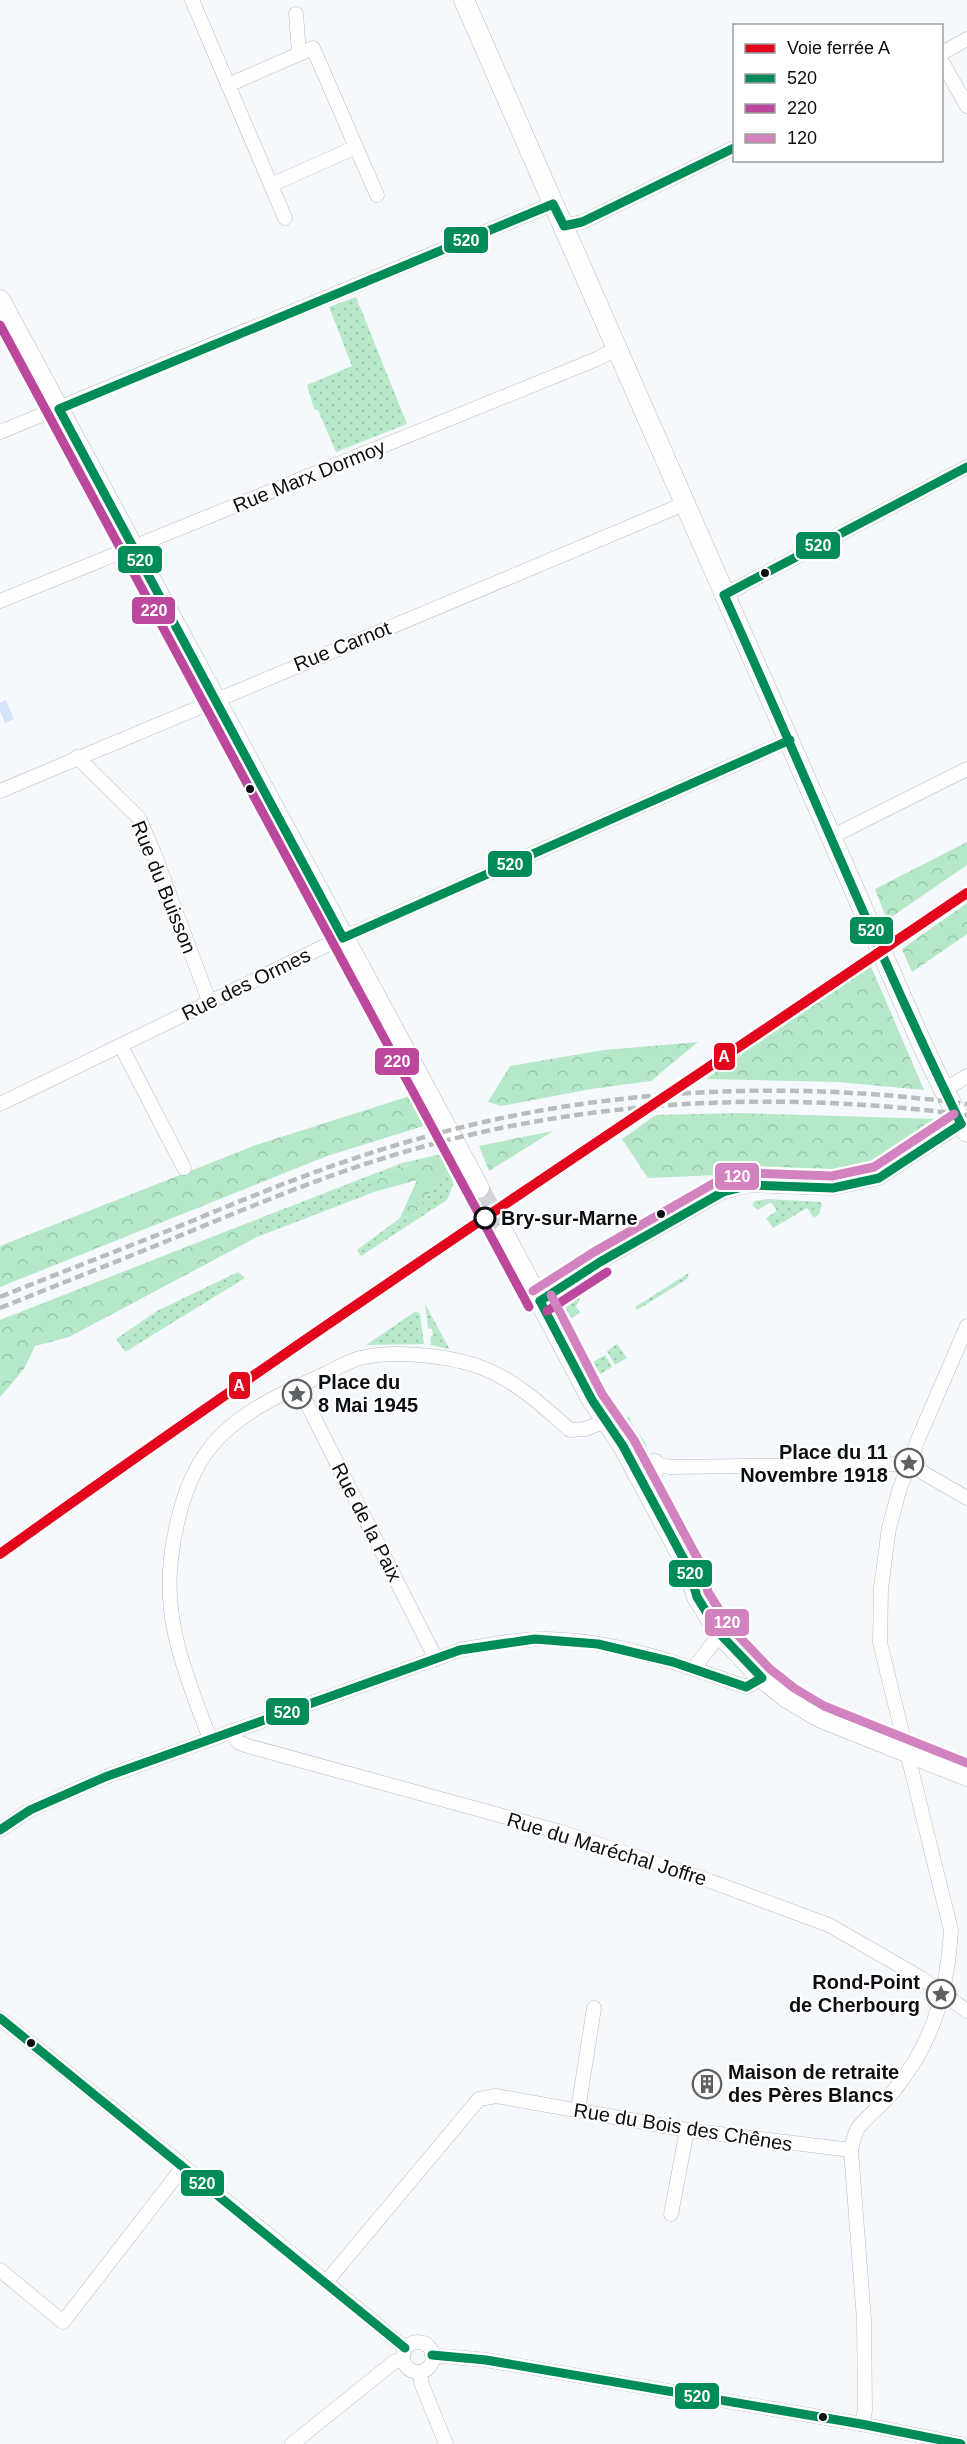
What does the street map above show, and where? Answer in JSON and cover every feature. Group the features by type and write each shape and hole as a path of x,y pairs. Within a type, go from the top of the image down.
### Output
{"main road":[{"path":"464,0 831,837 944,1090 964,1128"},
{"path":"0,300 479,1188"},
{"path":"504,1234 689,1569 697,1597 720,1634 762,1678 787,1698 819,1717 967,1776"},
{"path":"638,1475 652,1477 654,1464"}],"street":[{"path":"192,0 285,218"},
{"path":"296,14 299,54"},
{"path":"943,52 967,39"},
{"path":"228,85 313,48 376,195"},
{"path":"943,64 967,106"},
{"path":"271,185 356,147"},
{"path":"564,226 582,222 733,149"},
{"path":"0,432 553,204"},
{"name":"Rue Marx Dormoy","path":"0,601 586,363 617,348"},
{"path":"724,595 967,467"},
{"name":"Rue Carnot","path":"0,791 684,504"},
{"name":"Rue des Ormes","path":"0,1104 343,938 790,740"},
{"name":"Rue du Buisson","path":"77,757 139,818 209,1001"},
{"path":"831,837 967,769"},
{"path":"121,1046 184,1168"},
{"path":"944,1090 967,1076"},
{"path":"540,1301 600,1262 723,1192 751,1185 833,1188 879,1179 964,1128"},
{"path":"861,2424 865,2411 864,2320 851,2150 857,2130 896,2089 919,2056 944,1995 949,1966 951,1930 880,1643 881,1588 889,1528 908,1464 967,1326"},
{"path":"210,1739 173,1631 170,1584 175,1534 193,1480 204,1457 217,1441 248,1413 298,1386 358,1359 380,1355 430,1357 492,1372 522,1389 570,1430 585,1429 606,1421"},
{"name":"Rue de la Paix","path":"298,1386 436,1659"},
{"path":"654,1464 670,1467 908,1464 967,1498"},
{"path":"694,1668 720,1634"},
{"path":"0,1830 30,1810 66,1793 231,1731 460,1650 501,1642 546,1639 610,1645 694,1668 746,1688 762,1678"},
{"name":"Rue du Maréchal Joffre","path":"231,1731 238,1742 248,1746 561,1832 710,1881 828,1925 921,1978 967,2011"},
{"path":"578,2110 594,2008"},
{"path":"0,2019 326,2282 404,2354 408,2369 419,2372 429,2366 431,2349 421,2342 410,2344 404,2354 292,2444"},
{"name":"Rue du Bois des Chênes","path":"326,2282 479,2099 496,2096 687,2130 851,2150"},
{"path":"671,2214 687,2130"},
{"path":"0,2270 63,2322 183,2167"},
{"path":"432,2355 486,2360 861,2424 961,2444"},
{"path":"419,2372 446,2444"}],"green space":[{"path":"356,297 407,424 336,452 318,410 314,409 307,385 352,366 329,307"},
{"path":"967,842 967,865 887,920 875,889"},
{"path":"967,903 967,934 912,972 902,949"},
{"path":"870,964 924,1090 838,1082 706,1079"},
{"path":"698,1042 651,1081 591,1089 501,1106 488,1102 510,1066 604,1050"},
{"path":"416,1094 433,1123 327,1156 0,1287 0,1246 256,1145"},
{"path":"740,1113 939,1119 858,1173 788,1172 648,1178 622,1139 656,1115"},
{"path":"553,1131 489,1171 479,1146"},
{"path":"441,1154 370,1179 374,1192 257,1237 250,1222 402,1163"},
{"path":"441,1154 451,1163 414,1215 400,1218 417,1180 374,1192 369,1179"},
{"path":"451,1163 453,1185 447,1200 361,1256 357,1250 400,1218 414,1215"},
{"path":"768,1199 820,1202 822,1204 819,1214 814,1218 807,1208 773,1228 766,1218 777,1211 771,1202 758,1210 752,1205 755,1201"},
{"path":"250,1222 257,1237 69,1337 35,1346 24,1369 0,1397 0,1320"},
{"path":"238,1272 245,1278 125,1352 116,1339 157,1311"},
{"path":"689,1273 687,1279 637,1310 635,1307"},
{"path":"577,1290 580,1299 576,1306 580,1313 569,1319 566,1311 567,1303"},
{"path":"425,1304 449,1349 431,1345 430,1337 433,1335 432,1329 428,1328"},
{"path":"416,1311 420,1314 424,1344 366,1345"},
{"path":"617,1344 627,1358 615,1365 607,1351"},
{"path":"605,1355 612,1367 600,1374 593,1362"},
{"path":"618,1411 630,1418 647,1449 635,1442"}],"water":[{"path":"6,700 14,719 5,723 0,711 0,703"}],"tunnel":[{"path":"479,1188 504,1234"}],"railway":[{"path":"0,1297 329,1167 386,1148 482,1122 619,1099 689,1093 828,1092 898,1096 967,1104"},
{"path":"0,1308 334,1175 390,1156 486,1131 554,1118 622,1109 691,1104 829,1103 898,1107 967,1115"}],"rail line":[{"name":"A","path":"0,1554 360,1302 967,893"}],"transit line":[{"name":"520","path":"733,148 582,222 564,226 553,204 59,409 343,938 790,740"},
{"name":"220","path":"0,325 529,1307"},
{"name":"520","path":"961,1124 899,993 724,595 967,467"},
{"name":"120","path":"533,1291 594,1252 718,1181 750,1173 832,1176 874,1167 954,1114"},
{"name":"520","path":"540,1301 600,1262 723,1192 751,1185 833,1188 879,1178 961,1124"},
{"name":"220","path":"547,1311 607,1272"},
{"name":"120","path":"551,1295 602,1394 634,1440 700,1563 708,1592 730,1627 770,1669 794,1688 824,1706 967,1763"},
{"name":"520","path":"0,1830 30,1810 105,1777 460,1650 535,1639 598,1644 673,1662 746,1687 762,1678 720,1634 697,1597 689,1569 623,1446 592,1400 540,1301"},
{"name":"520","path":"0,2018 405,2348"},
{"name":"520","path":"432,2355 486,2360 861,2424 961,2444"}],"place":[{"name":"Bry-sur-Marne","path":"485,1218"},
{"name":"Place du 8 Mai 1945","path":"297,1394"},
{"name":"Place du 11 Novembre 1918","path":"909,1463"},
{"name":"Rond-Point de Cherbourg","path":"941,1994"},
{"name":"Maison de retraite des Pères Blancs","path":"707,2084"}]}
